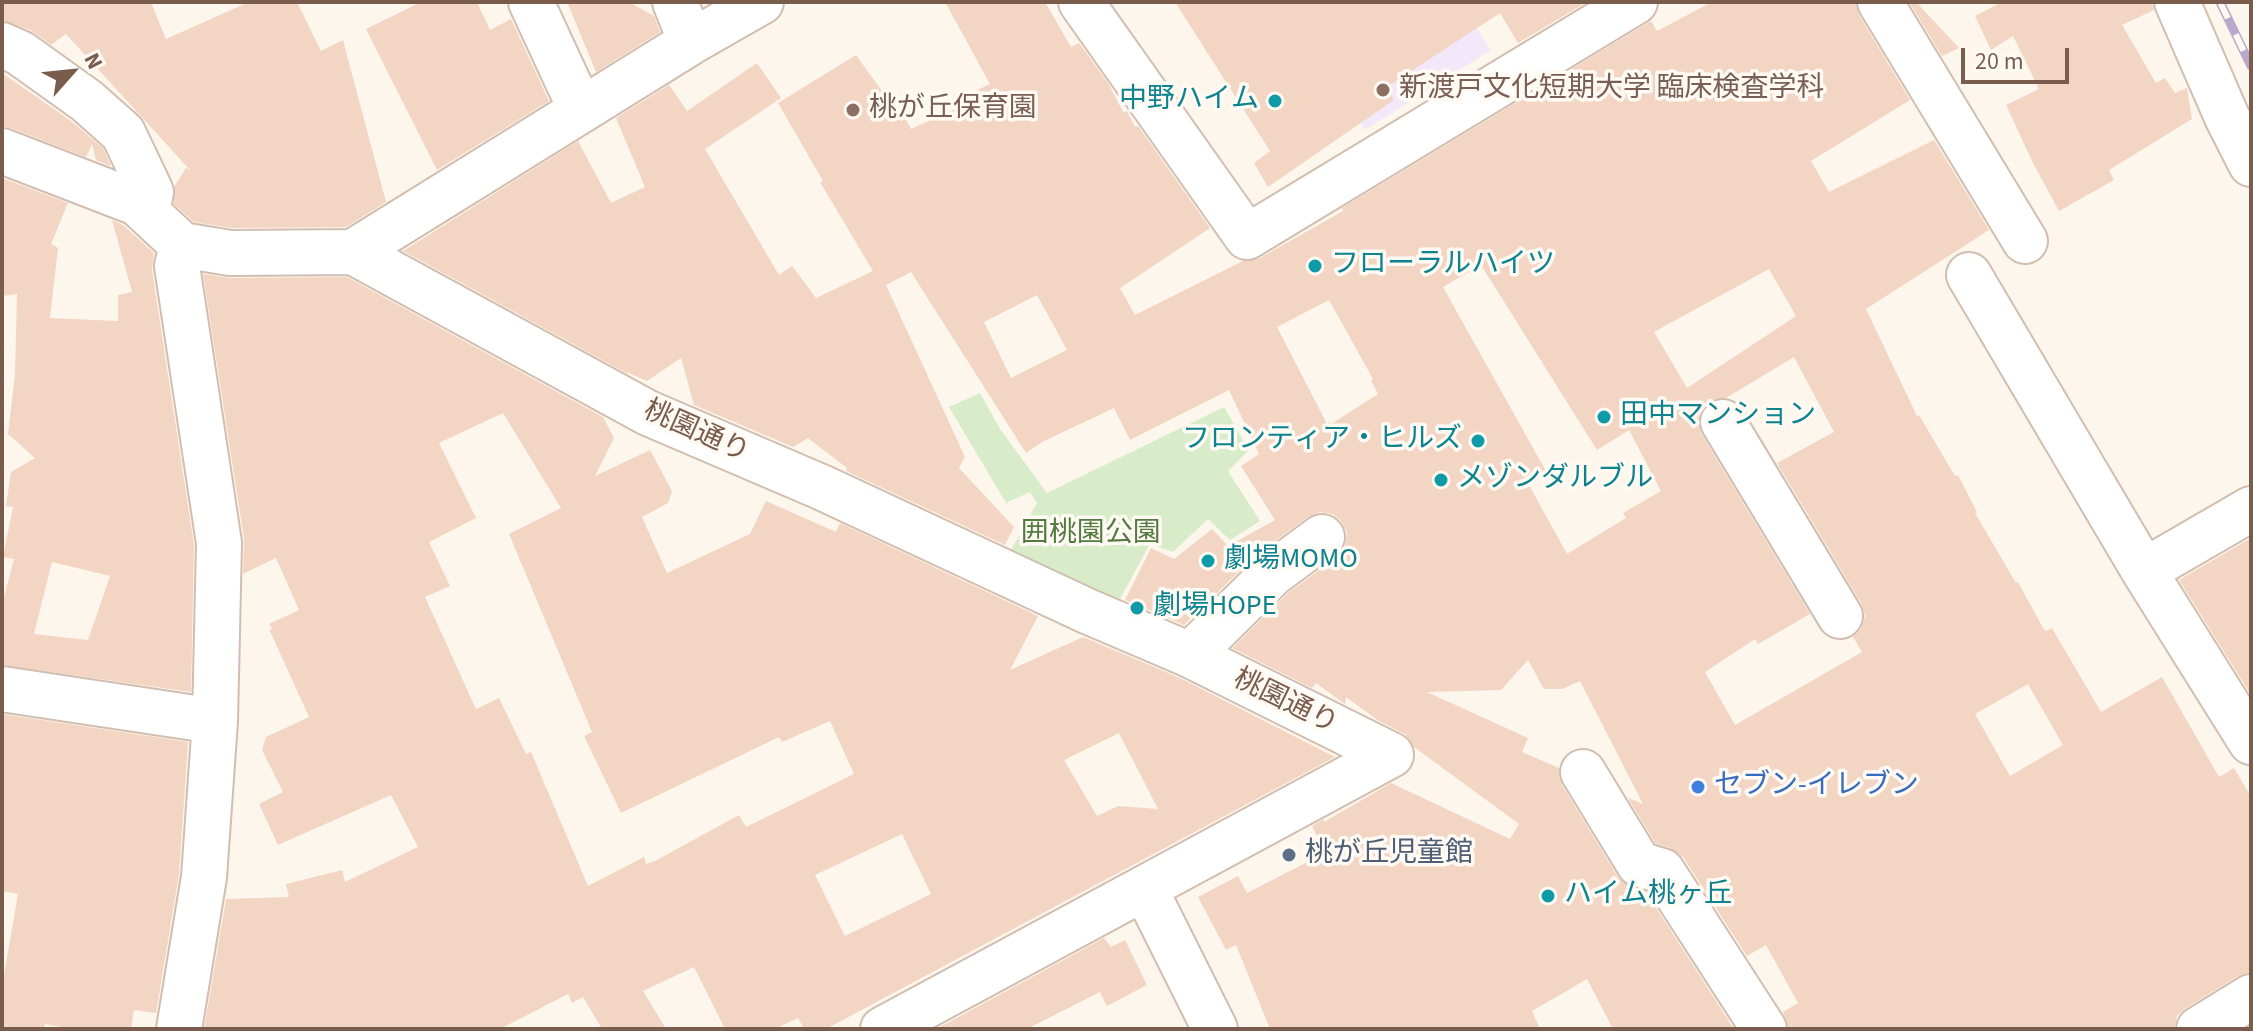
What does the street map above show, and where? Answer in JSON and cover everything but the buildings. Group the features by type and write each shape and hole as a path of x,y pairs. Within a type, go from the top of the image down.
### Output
{"street":[{"path":"531,2 581,110"},
{"path":"675,2 691,42"},
{"path":"353,252 691,42 761,2"},
{"path":"1081,2 1247,237 1635,2"},
{"path":"1880,2 2025,241"},
{"path":"2177,2 2251,164"},
{"path":"2,45 20,53 87,101 123,133 151,192 147,212"},
{"path":"2,151 137,203 182,245 177,266 219,543 215,721 204,877 182,1012"},
{"name":"桃園通り","path":"182,245 230,253 353,252 648,413 821,487 1087,611 1190,655 1391,755 1145,889"},
{"path":"1969,275 2144,571 2251,742"},
{"path":"1723,422 1840,616"},
{"path":"2144,571 2251,509"},
{"path":"1190,655 1272,574 1322,537"},
{"path":"2,689 215,721"},
{"path":"1583,772 1639,864 1662,871 1764,1029"},
{"path":"890,1027 1145,889 1215,1029"},
{"path":"2199,1029 2251,997"}],"shaded area":[{"name":"新渡戸文化短期大学 臨床検査学科","path":"1283,2 1460,2 1491,50 1365,130"}],"green space":[{"name":"囲桃園公園","path":"980,393 1000,429 1047,493 1224,407 1249,450 1228,471 1260,521 1230,540 1208,519 1173,552 1150,544 1114,610 1007,557 1037,503 1030,492 1006,503 949,407"}],"railway":[{"path":"2220,2 2251,66"}],"place":[{"name":"新渡戸文化短期大学 臨床検査学科","path":"1383,90"},
{"name":"中野ハイム","path":"1275,101"},
{"name":"桃が丘保育園","path":"853,110"},
{"name":"フローラルハイツ","path":"1315,266"},
{"name":"田中マンション","path":"1604,417"},
{"name":"フロンティア・ヒルズ","path":"1478,441"},
{"name":"メゾンダルブル","path":"1441,480"},
{"name":"劇場MOMO","path":"1208,561"},
{"name":"劇場HOPE","path":"1137,608"},
{"name":"セブン-イレブン","path":"1698,787"},
{"name":"桃が丘児童館","path":"1289,855"},
{"name":"ハイム桃ヶ丘","path":"1548,896"}]}
